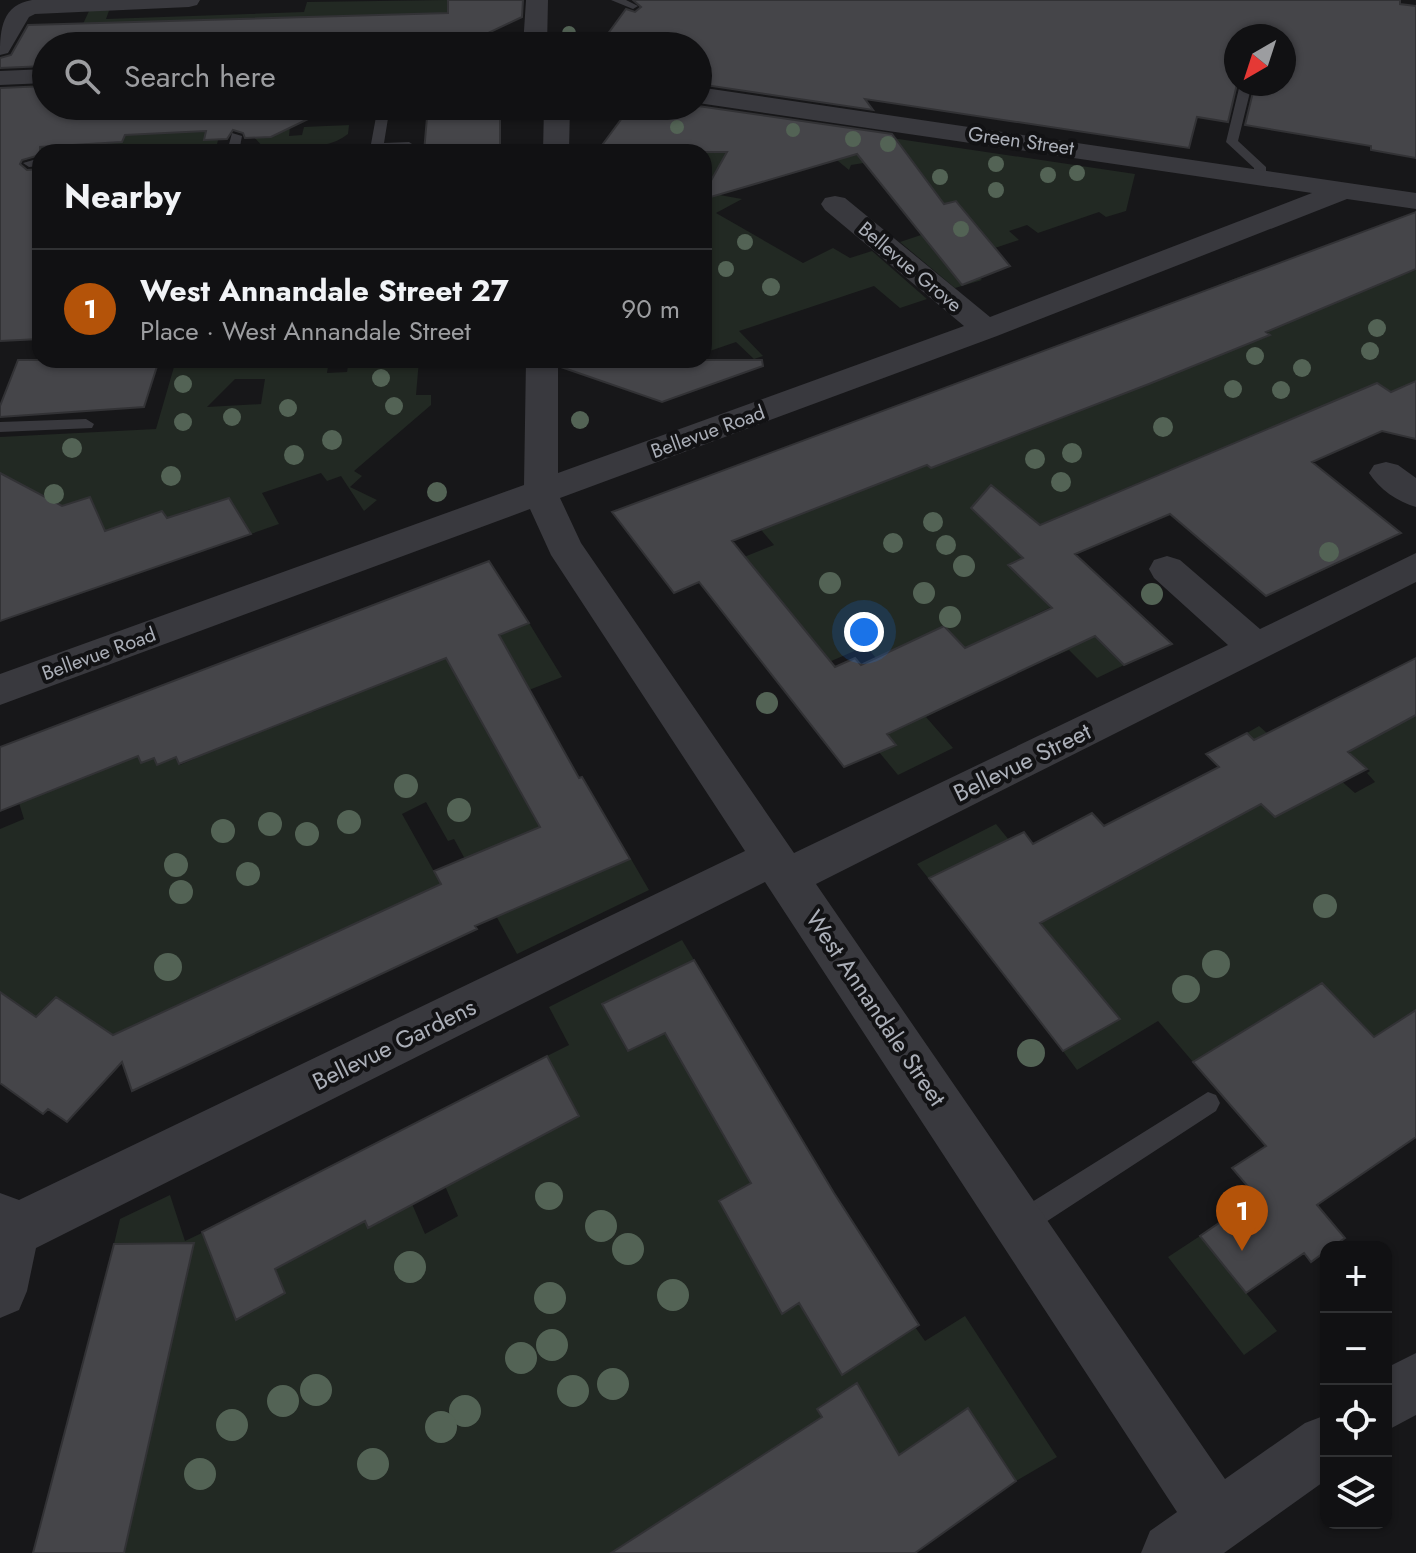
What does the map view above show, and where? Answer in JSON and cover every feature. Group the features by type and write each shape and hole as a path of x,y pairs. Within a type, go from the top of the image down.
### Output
{"street":[{"path":"0,48 20,13 30,7 189,0"},
{"path":"536,32 537,0"},
{"path":"0,78 32,77"},
{"name":"Green Street","path":"712,97 1344,190"},
{"path":"556,144 557,120"},
{"name":"Bellevue Road","path":"0,690 986,329 1344,190 1416,201"},
{"name":"Bellevue Grove","path":"835,204 986,329"},
{"path":"541,494 542,368"},
{"path":"1386,473 1416,495"},
{"name":"West Annandale Street","path":"541,494 564,546 1020,1224 1195,1536"},
{"name":"Bellevue Street","path":"781,867 1256,648 1416,566"},
{"path":"1167,569 1256,648"},
{"name":"Bellevue Gardens","path":"0,1291 6,1225 781,867"},
{"path":"1392,1398 1416,1381"},
{"path":"1195,1536 1320,1448"}],"lane":[{"path":"616,0 633,6"},
{"path":"1243,96 1232,142 1260,167 1260,176"},
{"path":"378,144 382,120"},
{"path":"234,144 236,136"},
{"path":"0,427 86,424"},
{"path":"1020,1224 1208,1103"}],"shaded area":[{"path":"448,0 454,13 82,26 90,9 110,8 106,19 304,12 307,2"},
{"path":"712,111 1135,174 1126,211 1106,217 1099,212 1038,233 1027,225 1009,231 1019,240 959,260 982,280 955,288 900,242 921,235 913,224 965,214 956,202 940,204 901,157 851,165 849,170 816,143 728,157 758,184 714,176 714,194 742,199 716,213 803,263 833,248 850,258 872,251 927,299 900,308 874,286 739,331 763,356 754,359 736,342 712,350 712,144 695,144 667,120 712,120"},
{"path":"349,125 348,134 326,144 260,144 247,129 290,127 289,136 302,135 304,127"},
{"path":"206,131 204,140 218,140 217,144 32,144 32,156 25,156 0,141 108,143 122,142 125,135"},
{"path":"1416,270 1416,388 1391,392 1377,383 1234,444 1329,543 1349,558 1315,574 1295,557 1283,563 1171,469 1005,539 1023,558 1008,565 1029,585 1066,600 1032,616 1054,635 1088,621 1106,647 1124,665 1097,678 1069,650 1053,657 1020,623 965,648 944,626 910,673 942,709 926,717 953,748 898,775 879,752 895,744 866,708 884,668 866,646 829,662 739,559 774,545 757,525 770,520 774,525 785,521 923,460 932,468 957,446 966,455 1251,331 1262,339 1270,335 1261,327 1271,322 1218,285 1252,272 1307,309 1383,278 1389,280"},
{"path":"174,368 328,368 327,373 347,372 348,368 418,368 416,395 431,395 431,405 354,471 362,476 350,487 377,500 364,511 341,476 327,481 321,473 262,493 279,524 248,535 228,498 205,506 196,518 191,509 167,518 162,511 113,528 111,547 90,497 70,503 104,585 26,487 6,476 0,481 0,437 156,429","holes":["235,379 265,379 261,404 207,407"]},
{"path":"529,623 562,677 529,690 536,702 482,724 540,828 513,839 543,897 631,859 649,890 517,954 454,839 448,841 426,802 402,814 441,884 261,967 283,1021 243,1039 221,985 114,1034 122,1063 101,1085 83,1072 36,1017 0,992 0,829 24,819 19,803 138,756 154,758 157,765 176,757 180,765 194,759 191,751 257,725 261,732 275,726 272,720 308,705 313,712 327,706 324,699 383,676 387,682 402,676 399,669 432,662"},
{"path":"1416,714 1416,1010 1387,1029 1416,1081 1322,983 1193,1062 1158,1021 1077,1070 1063,1051 1119,1018 982,853 929,879 917,864 996,824 1013,845 1057,872 1033,844 1046,837 1096,892 1261,804 1275,817 1297,806 1299,783 1247,733 1259,726 1267,733 1272,731 1322,764 1355,793 1375,782 1367,773 1370,771 1347,751"},
{"path":"682,940 694,960 602,1004 627,1051 666,1032 751,1183 719,1201 735,1230 757,1219 782,1313 792,1307 795,1297 842,1375 915,1327 925,1341 965,1316 1057,1457 1016,1481 968,1408 858,1482 883,1429 817,1409 822,1417 611,1553 124,1553 155,1304 169,1243 114,1244 120,1219 170,1195 185,1241 206,1231 275,1269 340,1162 368,1227 412,1204 425,1234 458,1216 445,1186 578,1116 547,1056 569,1045 549,1007"},
{"path":"1200,1236 1277,1331 1244,1355 1168,1257"}],"building":[{"path":"448,0 523,0 522,17 490,32 32,32 32,67 0,68 0,58 11,55 28,25 448,13"},
{"path":"633,0 1400,0 1400,4 1416,6 1416,158 1371,150 1371,146 1245,125 1252,96 1296,96 1296,24 1224,24 1224,96 1234,96 1228,122 1197,117 1189,148 865,99 873,110 712,86 712,32 609,32 626,9 635,12 641,7"},
{"path":"32,87 32,120 306,120 271,137 245,138 243,133 233,130 227,139 204,140 206,131 125,135 122,142 32,144 32,157 22,160 20,164 27,170 32,170 32,339 0,341 0,88"},
{"path":"712,108 892,134 944,204 956,201 1010,266 962,285 857,154 712,197 712,179 727,152 712,152 712,144 603,144 621,120 712,120"},
{"path":"427,120 500,120 500,144 425,144"},
{"path":"1416,212 1416,269 1266,332 1270,335 1149,384 931,468 927,465 732,541 835,667 855,658 861,665 944,626 965,648 1052,608 1008,565 1023,558 971,508 991,485 1040,525 1377,383 1391,392 1416,381 1416,439 1382,431 1312,462 1401,533 1266,596 1170,514 1075,554 1172,644 1124,665 1095,636 887,734 896,745 844,767 699,582 674,593 612,512"},
{"path":"18,360 32,360 32,368 156,368 144,407 0,417 0,406"},
{"path":"712,360 762,360 763,366 662,402 564,368 712,368"},
{"path":"0,473 62,506 90,497 105,531 162,511 167,518 229,498 251,534 0,621"},
{"path":"489,561 529,623 499,635 579,778 582,777 630,859 475,926 477,929 132,1091 122,1062 67,1122 48,1109 43,1114 0,1083 0,992 36,1017 56,997 113,1035 441,884 434,871 540,827 446,658 179,764 176,757 157,765 154,758 141,763 138,756 0,811 0,747"},
{"path":"1416,658 1416,715 1348,752 1367,769 1275,817 1261,804 1040,923 1120,1019 1063,1051 929,878 1024,832 1033,844 1092,813 1104,826 1219,767 1206,754 1247,733 1254,740"},
{"path":"694,960 834,1193 919,1325 842,1375 799,1303 782,1314 719,1201 751,1183 665,1033 628,1051 602,1004"},
{"path":"1322,983 1374,1037 1416,1010 1416,1137 1317,1205 1345,1238 1341,1241 1320,1241 1320,1255 1311,1262 1304,1253 1246,1293 1200,1236 1257,1197 1232,1168 1266,1146 1193,1062"},
{"path":"547,1056 579,1116 368,1228 365,1221 275,1269 285,1293 236,1320 202,1232"},
{"path":"194,1243 124,1553 33,1553 114,1244"},
{"path":"857,1383 899,1455 968,1408 1016,1481 915,1553 611,1553 822,1417 817,1409"}],"place":[{"name":"West Annandale Street 27","path":"1242,1251"}]}
